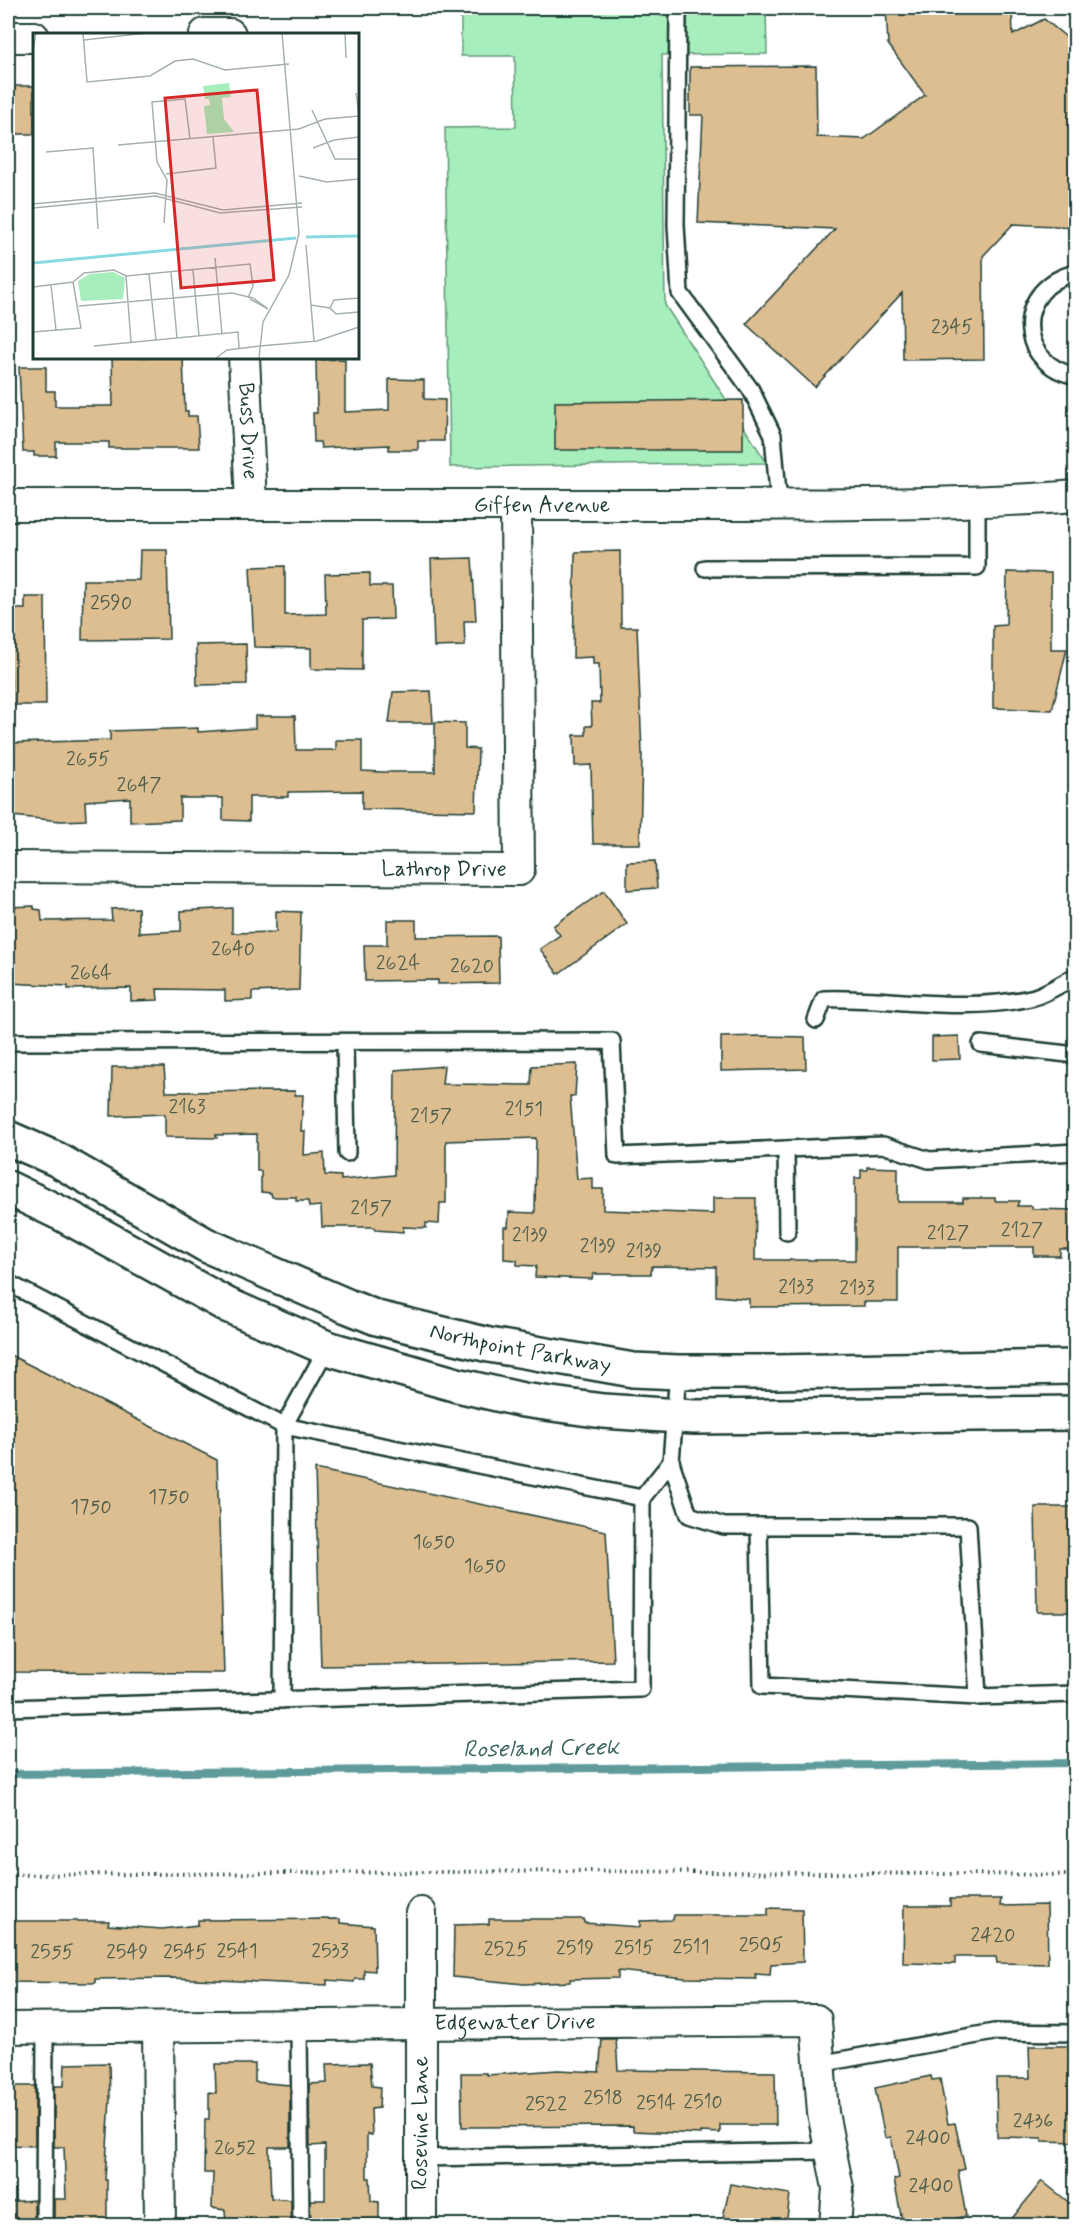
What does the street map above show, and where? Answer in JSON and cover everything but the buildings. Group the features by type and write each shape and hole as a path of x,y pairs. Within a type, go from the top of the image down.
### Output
{"street":[{"path":"8,37 33,37"},
{"name":"Buss Drive","path":"244,358 251,502"},
{"name":"Giffen Avenue","path":"8,505 251,502 516,507 779,505 977,503 1076,496"},
{"name":"Lathrop Drive","path":"8,867 519,870 516,507"},
{"name":"Northpoint Parkway","path":"8,1138 56,1159 207,1245 377,1318 489,1345 564,1360 633,1370 678,1372 1076,1366"},
{"name":"Northpoint Parkway","path":"8,1188 66,1216 192,1287 327,1348 446,1382 523,1400 603,1411 675,1416 1076,1413"},
{"name":"Rosevine Lane","path":"421,1913 421,2226"},
{"name":"Edgewater Drive","path":"8,2028 421,2026 816,2020 823,2114 838,2188 836,2226"},
{"path":"158,2028 160,2226"}],"lane":[{"path":"682,8 678,15 676,92 676,225 680,293 751,390 773,435 779,505"},
{"path":"1076,273 1061,276 1044,288 1032,305 1029,325 1033,345 1045,362 1062,374 1076,376"},
{"path":"705,568 977,567 977,503"},
{"path":"816,1020 824,999 860,998 972,1004 1032,998 1076,976"},
{"path":"8,1042 612,1041 616,1156 883,1145 929,1160 1076,1152"},
{"path":"345,1042 347,1153"},
{"path":"981,1044 1076,1055"},
{"path":"786,1149 787,1232"},
{"path":"8,1283 284,1426 642,1498"},
{"path":"282,1700 284,1426 327,1348"},
{"path":"678,1372 671,1462 689,1515 724,1526 968,1526 978,1697"},
{"path":"8,1708 641,1689 642,1498 671,1462"},
{"path":"759,1526 762,1686 978,1697 1076,1694"},
{"path":"299,2027 301,2226"},
{"path":"44,2226 45,2028"},
{"path":"819,2064 994,2032 1076,2033"},
{"path":"421,2157 830,2151"}],"path":[{"path":"8,1875 568,1872 1076,1875"}],"green space":[{"path":"461,8 766,8 767,54 662,55 665,305 767,463 450,467 445,128 516,127 515,56 461,56"}],"waterway":[{"name":"Roseland Creek","path":"8,1774 1076,1763"}]}
